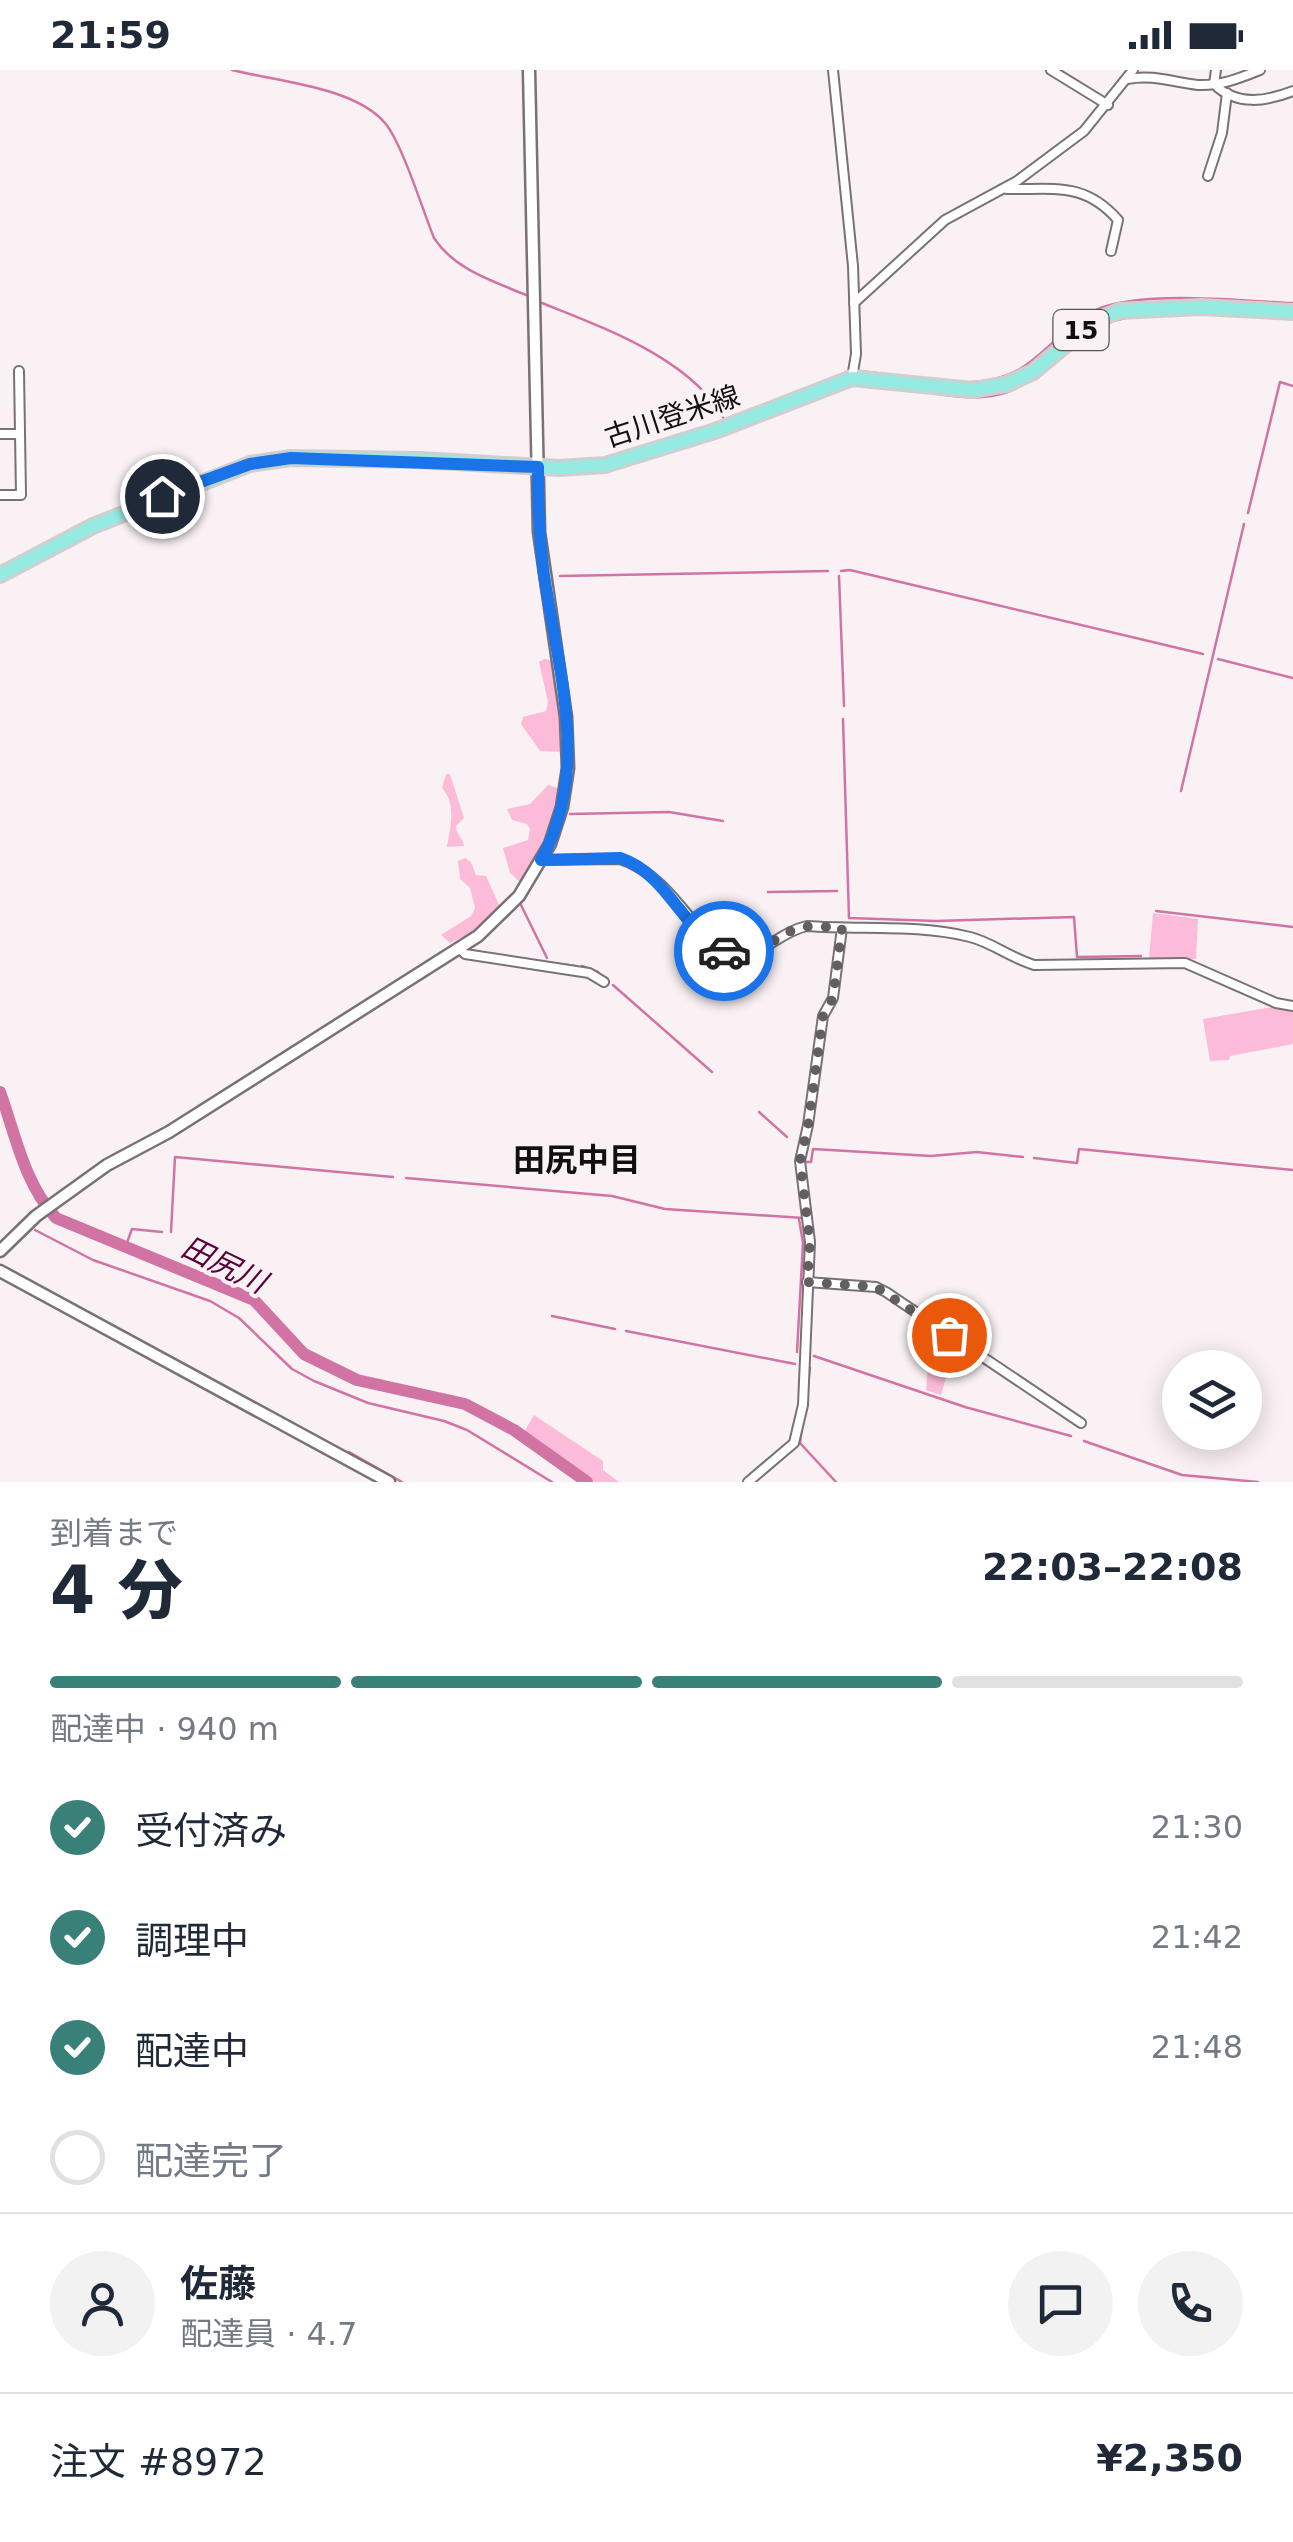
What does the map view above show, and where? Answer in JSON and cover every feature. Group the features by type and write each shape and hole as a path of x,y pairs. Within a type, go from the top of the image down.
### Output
{"main road":[{"name":"古川登米線","path":"0,575 93,526 162,496 228,470 268,460 420,460 581,468 626,461 852,378 973,390 992,388 1032,372 1082,329 1105,315 1166,308 1293,312"}],"street":[{"path":"0,1251 36,1216 107,1165 169,1132 459,948 519,896 557,826 569,750 539,532 529,70"},
{"path":"832,70 854,303 856,354 852,378"},
{"path":"1051,70 1108,105"},
{"path":"854,303 945,220 1002,188 1084,131 1133,70"},
{"path":"1214,84 1216,70"},
{"path":"1127,79 1154,75 1202,85 1226,83 1260,70"},
{"path":"1214,84 1227,93 1256,102 1293,91"},
{"path":"1208,176 1222,134 1227,93"},
{"path":"1002,188 1062,188 1104,204 1118,220 1111,251"},
{"path":"0,495 21,495 19,370"},
{"path":"0,434 20,434"},
{"path":"541,860 620,858 631,862 649,873 711,943 744,955 761,951 800,928 934,930 975,938 1034,965 1185,963 1276,1003 1293,1006"},
{"path":"748,1482 794,1443 802,1405 810,1242 800,1161 823,1016 833,998 842,928"},
{"path":"459,948 465,954 589,973 604,982"},
{"path":"0,1271 389,1482"},
{"path":"807,1282 876,1287 886,1292 1081,1423"}],"shaded area":[{"path":"551,660 555,669 564,752 540,751 521,724 523,717 546,711 548,702 539,662"},
{"path":"446,774 450,774 464,818 456,826 464,846 447,847 451,817 450,801 442,788"},
{"path":"548,785 558,788 553,821 522,884 510,873 503,848 528,840 530,829 527,824 512,820 507,809 530,804"},
{"path":"465,858 476,875 486,876 500,907 479,929 450,943 441,935 471,916 475,908 470,888 460,879 458,861"},
{"path":"1153,913 1198,919 1196,959 1149,959"},
{"path":"1277,1006 1293,1012 1293,1044 1210,1061 1203,1019"},
{"path":"931,1329 955,1345 941,1395 926,1390"},
{"path":"534,1415 603,1461 603,1470 619,1482 595,1482 524,1432"}],"waterway":[{"path":"232,70 335,93 372,111 392,133 434,238 443,249 476,273 526,295"},
{"path":"859,371 943,382 986,381 1023,367 1086,315 1110,305 1177,298 1293,303"},
{"path":"542,303 619,335 671,364 712,401 726,423"},
{"path":"1094,329 1113,321 1161,314 1285,318"},
{"path":"927,392 982,397 1008,392 1033,378"},
{"path":"1248,513 1280,382 1293,386"},
{"path":"748,425 843,388"},
{"path":"1181,791 1244,524"},
{"path":"560,576 828,571"},
{"path":"841,571 1203,654"},
{"path":"839,576 844,706"},
{"path":"1218,659 1293,678"},
{"path":"843,719 849,918 936,921 1074,917 1077,957 1141,956"},
{"path":"570,814 669,812 723,821"},
{"path":"768,892 837,891"},
{"path":"520,903 547,958"},
{"path":"1156,911 1293,927"},
{"path":"552,963 575,966"},
{"path":"582,966 598,972"},
{"path":"613,985 712,1072"},
{"name":"田尻川","path":"0,1092 28,1174 56,1218 254,1300 304,1354 357,1380 465,1404 514,1430 587,1482"},
{"path":"759,1112 787,1137"},
{"path":"806,1162 811,1162 813,1149 931,1156 977,1152 1023,1157"},
{"path":"1034,1158 1077,1163 1079,1149 1293,1170"},
{"path":"171,1232 175,1157 393,1177"},
{"path":"797,1165 799,1186"},
{"path":"406,1178 612,1196 665,1209 804,1218"},
{"path":"797,1352 803,1243 799,1219"},
{"path":"125,1248 132,1229 162,1232"},
{"path":"35,1230 93,1260 210,1301 239,1318 292,1369 314,1381 368,1403 467,1430 552,1482"},
{"path":"552,1316 615,1329"},
{"path":"626,1331 795,1364"},
{"path":"814,1356 965,1407 1071,1436"},
{"path":"810,1368 800,1443 836,1482"},
{"path":"1084,1441 1182,1475 1258,1482"},
{"path":"349,1452 402,1482"}],"way so far":[{"path":"724,951 744,955 761,951 793,930 807,926 842,928 833,998 823,1016 800,1161 810,1242 807,1282 876,1287 949,1335"}],"district":[{"name":"田尻中目","path":"577,1160"}],"route":[{"path":"162,496 228,470 291,458 538,467 539,532 569,750 557,826 541,860 620,858 631,862 649,873 711,943 724,951"}]}
